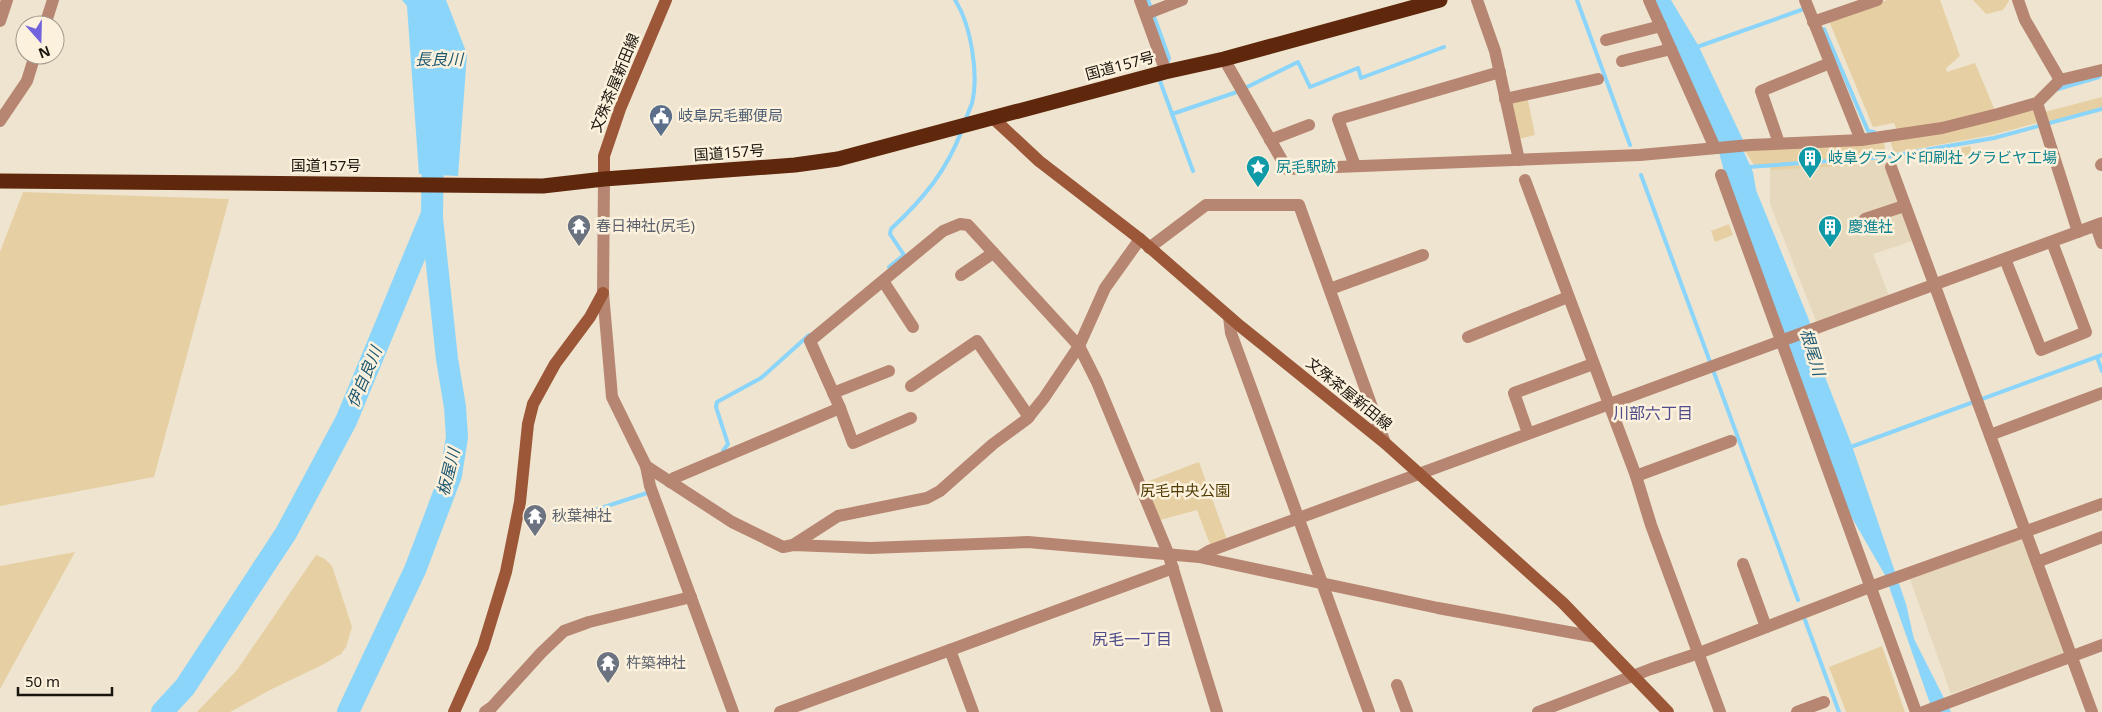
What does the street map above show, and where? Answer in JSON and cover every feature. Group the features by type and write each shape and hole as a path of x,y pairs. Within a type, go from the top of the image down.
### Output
{"highway":[{"name":"国道157号","path":"0,181 543,186 794,165 838,159 1162,73 1224,59 1440,0"}],"main road":[{"name":"文殊茶屋新田線","path":"598,180 620,109 666,0"},
{"name":"文殊茶屋新田線","path":"994,119 1038,162 1145,243 1230,317 1385,444 1563,603 1668,712"},
{"path":"454,712 483,647 506,572 520,502 528,424 533,404 555,364 590,317 603,293"}],"street":[{"path":"0,21 7,0"},
{"path":"48,15 53,0"},
{"path":"1140,0 1146,14 1162,73"},
{"path":"1146,14 1182,0"},
{"path":"1477,0 1496,51 1519,160"},
{"path":"1649,0 1715,148"},
{"path":"1805,0 1861,140"},
{"path":"1813,22 1861,2 1877,0"},
{"path":"2018,0 2025,20 2060,80"},
{"path":"1606,40 1661,26"},
{"path":"1622,62 1671,48"},
{"path":"1224,59 1287,169 1640,155 1779,143 1861,140 1942,128 2037,103 2060,80 2102,70"},
{"path":"1779,143 1761,91 1830,63"},
{"path":"0,121 27,81 32,65"},
{"path":"1355,166 1338,119 1500,72"},
{"path":"1505,99 1598,79"},
{"path":"2037,103 2078,232"},
{"path":"1270,140 1310,125"},
{"path":"1891,167 2092,712"},
{"path":"1721,174 1870,587 1922,711 2102,645"},
{"path":"598,180 603,293 612,397 646,466 650,486 732,712"},
{"path":"1525,180 1636,476 1651,525 1720,712"},
{"path":"793,545 838,516 927,498 940,491 993,444 1029,417 1079,346 1105,288 1145,243 1206,205 1299,205 1385,444"},
{"path":"1865,219 1904,206"},
{"path":"911,418 853,443 840,408 810,341 943,231 960,224 968,226 1079,346 1097,382 1168,553 1217,712"},
{"path":"1199,557 1208,551 1300,519 1528,432 2078,232 2099,225 2102,243"},
{"path":"2004,259 2041,350 2086,332 2052,242"},
{"path":"961,275 993,253"},
{"path":"1330,289 1423,255"},
{"path":"883,281 913,327"},
{"path":"1468,337 1568,297"},
{"path":"1230,317 1231,333 1300,519 1320,582 1369,712"},
{"path":"911,386 978,341 1029,417"},
{"path":"1528,432 1514,393 1593,364"},
{"path":"833,393 889,371"},
{"path":"1990,435 2102,393"},
{"path":"670,482 674,478 840,408"},
{"path":"1636,476 1731,441"},
{"path":"646,466 732,522 783,547 793,545 870,548 1028,542 1168,553 1199,557 1438,608 1596,637"},
{"path":"1538,712 1699,653 1870,587 2102,504"},
{"path":"2036,562 2102,537"},
{"path":"1743,564 1766,627"},
{"path":"780,712 1173,568"},
{"path":"484,712 492,707 541,653 564,631 589,622 691,597"},
{"path":"950,650 973,712"},
{"path":"1397,685 1407,712"},
{"path":"1797,712 1824,702"}],"shaded area":[{"path":"1885,158 1891,182 1912,241 1873,254 1889,296 1816,321 1770,204 1770,167"},
{"path":"2024,538 2066,652 1951,694 1910,579"}],"green space":[{"path":"1887,0 1940,0 1960,56 1946,68 1947,72 1975,63 1996,113 1898,133 1894,123 1873,127 1829,21"},
{"path":"1973,0 2009,1 2003,10 1986,14"},
{"path":"1527,95 1535,135 1515,140 1505,99"},
{"path":"2102,97 2102,108 2044,123 2041,113"},
{"path":"2034,107 2040,122 1992,135 1894,153 1890,140"},
{"path":"1883,141 1887,154 1867,158 1754,165 1744,149"},
{"path":"1970,146 1973,154 1952,160 1949,150"},
{"path":"1944,149 1946,153 1922,161 1919,153"},
{"path":"1861,162 1860,165 1771,170 1771,167"},
{"path":"23,192 229,199 154,477 0,506 0,252"},
{"path":"1729,224 1733,235 1715,242 1711,231"},
{"name":"尻毛中央公園","path":"1199,462 1227,540 1211,547 1197,510 1160,520 1146,482"},
{"path":"75,552 0,689 0,566"},
{"path":"316,555 325,559 332,566 352,627 346,647 341,654 230,712 197,712 237,670"},
{"path":"1882,646 1905,712 1846,712 1829,667"}],"water":[{"name":"長良川","path":"402,0 446,0 467,54 458,176 419,174 407,6"},
{"path":"1652,0 1671,0 1698,45 1743,140 1718,143"},
{"name":"根尾川","path":"1743,150 1753,172 1756,190 1809,320 1825,377 1851,443 1906,604 1914,639 1951,712 1933,712 1885,575 1848,511 1725,175 1719,152"}],"waterway":[{"path":"955,0 961,10 969,36 974,64 974,91 972,103 965,121"},
{"path":"1148,0 1169,58 1167,64"},
{"path":"1577,0 1630,145"},
{"path":"1694,48 1804,9"},
{"path":"1824,29 1868,131 1874,132"},
{"path":"1172,114 1237,92 1298,62 1310,87 1358,68 1361,78 1444,47"},
{"path":"1162,77 1160,81 1193,171"},
{"path":"2058,89 2099,77"},
{"path":"1748,167 1885,157 1994,138 2102,109"},
{"path":"889,267 904,255 890,234 891,229 923,196 941,172 962,130"},
{"name":"伊自良川","path":"162,712 185,687 286,533 346,421 432,214 433,146"},
{"path":"1641,175 1798,600"},
{"name":"板屋川","path":"348,712 415,570 451,475 457,437 455,407 447,359 432,218"},
{"path":"723,451 728,444 716,407 717,402 761,378 809,335"},
{"path":"1848,448 2102,355"},
{"path":"2097,357 2102,371"},
{"path":"555,523 647,493"},
{"path":"1805,620 1839,712"}],"place":[{"name":"岐阜尻毛郵便局","path":"661,137"},
{"name":"岐阜グランド印刷社 グラビヤ工場","path":"1810,179"},
{"name":"尻毛駅跡","path":"1258,188"},
{"name":"春日神社(尻毛)","path":"579,247"},
{"name":"慶進社","path":"1830,248"},
{"name":"秋葉神社","path":"535,537"},
{"name":"杵築神社","path":"608,684"}],"district":[{"name":"川部六丁目","path":"1653,413"},
{"name":"尻毛一丁目","path":"1132,639"}]}
